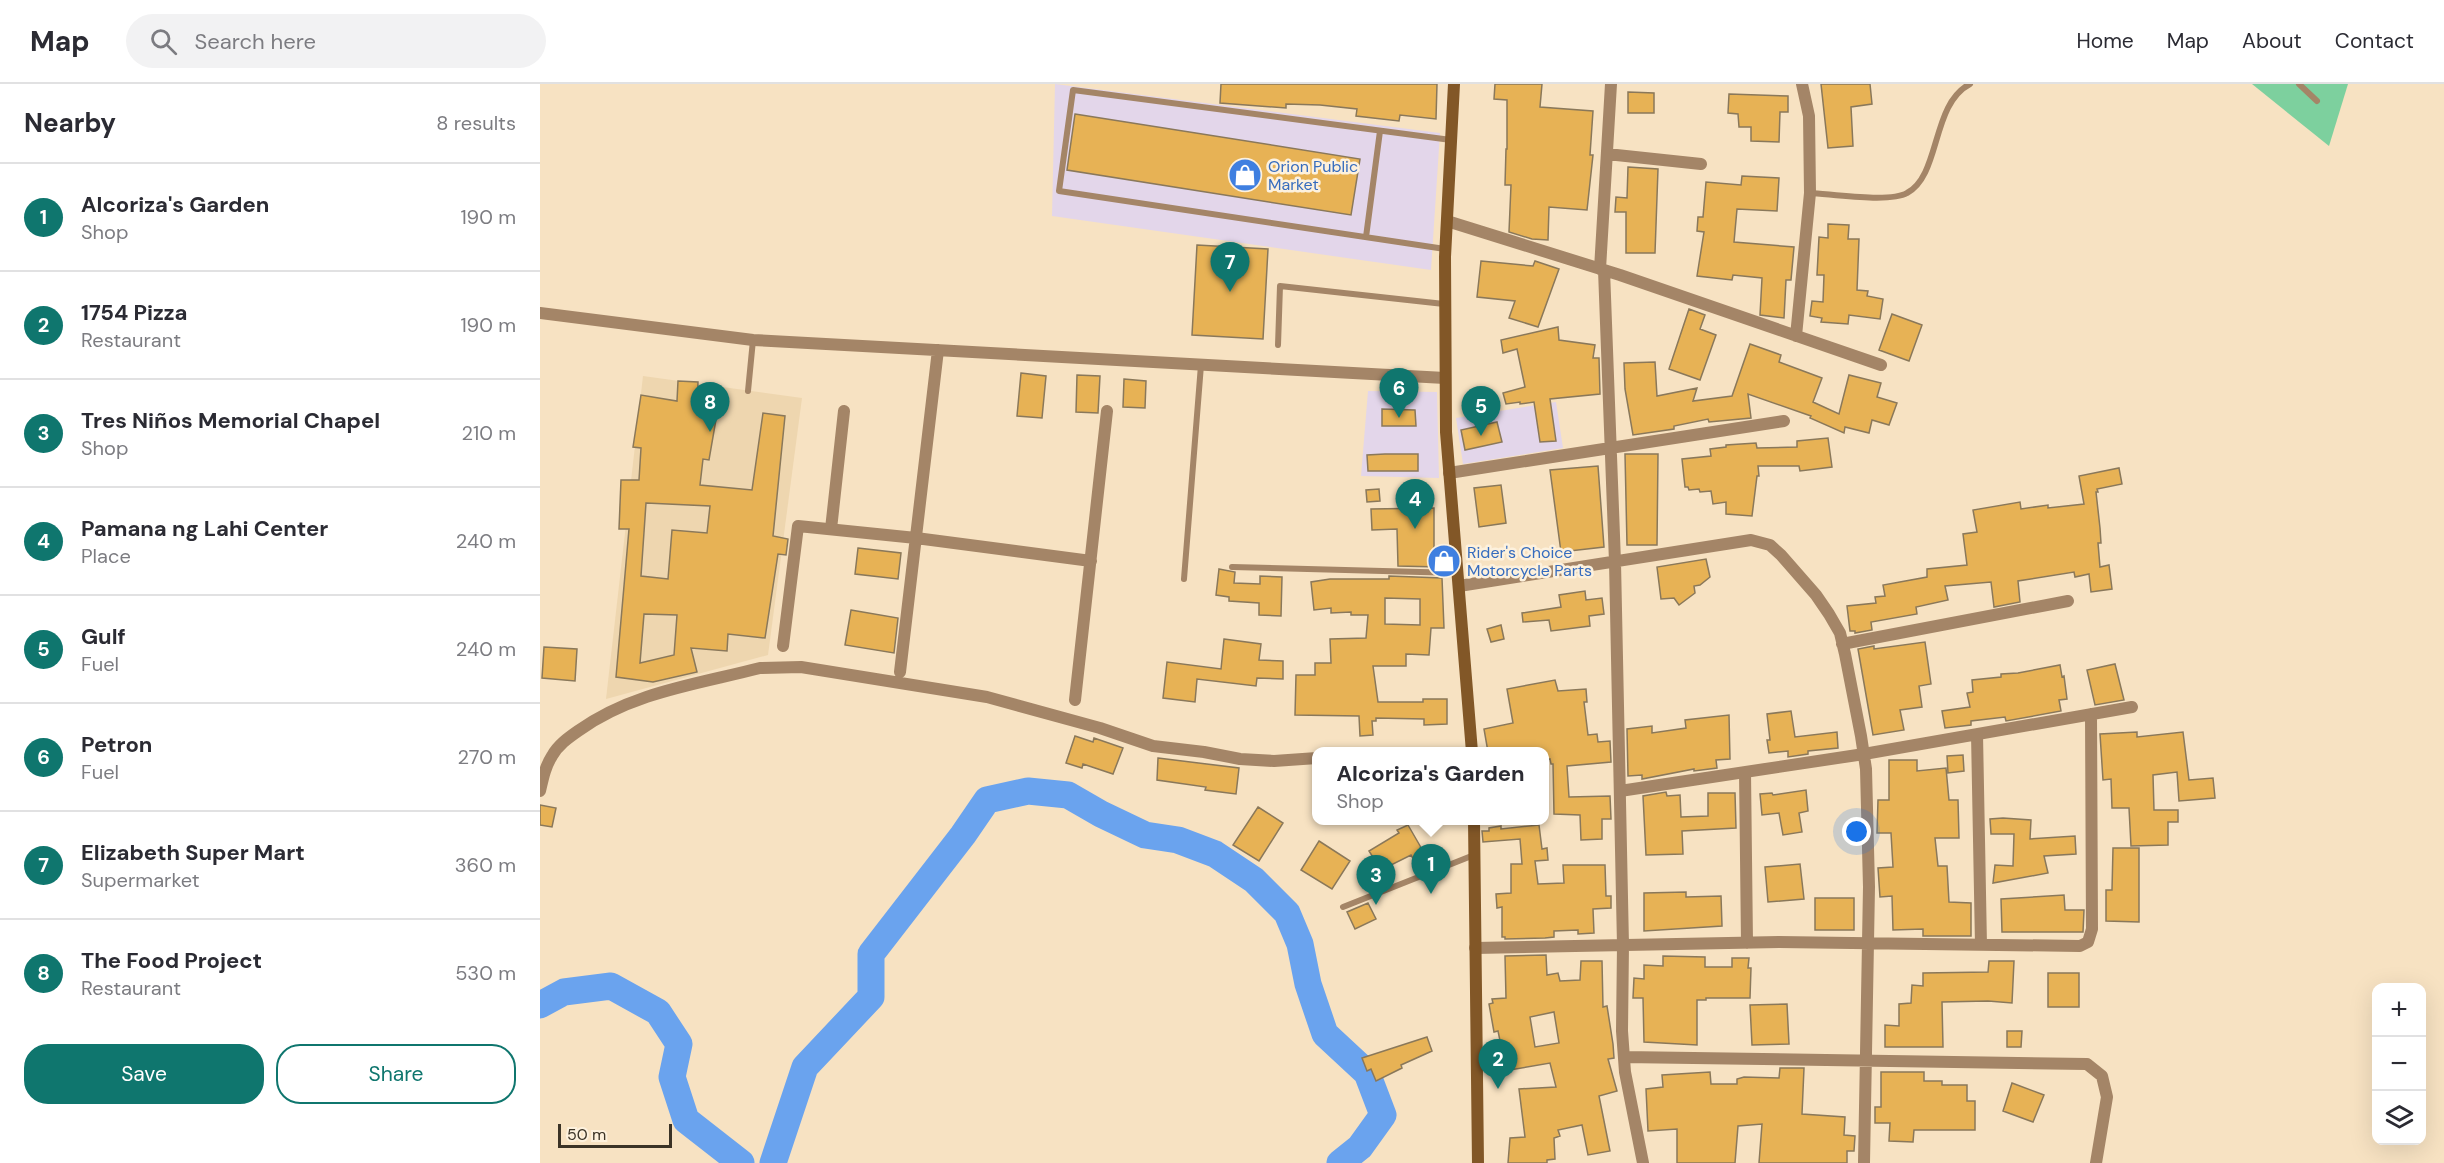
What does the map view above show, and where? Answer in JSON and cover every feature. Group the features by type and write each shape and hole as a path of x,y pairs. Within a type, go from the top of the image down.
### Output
{"main road":[{"path":"1454,84 1445,249 1445,378 1449,473 1472,747"},
{"path":"1474,825 1478,1163"}],"street":[{"path":"1611,84 1602,269 1612,448 1615,562 1623,945 1622,1031 1624,1057 1643,1163"},
{"path":"1797,336 1810,193 1809,116 1802,84"},
{"path":"1607,154 1701,164"},
{"path":"1447,221 1602,269 1881,365"},
{"path":"540,312 753,340 1445,378"},
{"path":"900,672 938,350"},
{"path":"831,529 844,411"},
{"path":"1075,700 1107,411"},
{"path":"1449,473 1784,421"},
{"path":"783,646 798,526 916,538 1090,561"},
{"path":"1458,580 1615,562 1751,540 1765,543 1781,555 1816,595 1829,614 1842,644 1864,754 1869,887 1864,1163"},
{"path":"1842,644 2068,601"},
{"path":"540,791 545,770 552,755 564,742 590,722 618,707 664,690 760,668 775,667 801,668 987,697 1100,728 1154,746 1248,759 1274,761 1312,758"},
{"path":"1620,791 1864,754 2132,707"},
{"path":"1475,948 1747,943 2074,946 2085,944 2090,938 2092,928 2091,714"},
{"path":"1977,734 1981,945"},
{"path":"1745,772 1747,943"},
{"path":"1624,1057 2087,1064 2102,1076 2107,1098 2096,1163"}],"lane":[{"path":"1810,193 1883,198 1906,194 1921,179 1951,101 1970,84"},
{"path":"2299,84 2317,101"},
{"path":"1445,249 1059,191 1073,90 1451,140"},
{"path":"1365,237 1380,131"},
{"path":"1278,345 1280,286 1444,304"},
{"path":"748,391 753,340"},
{"path":"1184,579 1201,365"},
{"path":"1232,567 1458,580"},
{"path":"1343,907 1474,855"}],"shaded area":[{"name":"Orion Public Market","path":"1055,84 1440,133 1431,270 1052,216"},
{"path":"643,376 802,398 768,655 606,699"},
{"path":"1368,391 1437,392 1439,478 1361,476"},
{"path":"1556,402 1563,448 1463,464 1456,418"}],"green space":[{"path":"2252,84 2348,84 2329,146"}],"building":[{"path":"1221,84 1437,84 1436,119 1400,115 1399,121 1356,116 1357,109 1320,105 1286,104 1286,108 1220,103"},
{"path":"1495,84 1542,84 1540,107 1593,111 1590,155 1593,155 1587,210 1549,207 1548,240 1532,239 1509,232 1511,185 1505,185 1507,100 1494,99"},
{"path":"1821,84 1870,84 1872,104 1851,107 1853,146 1828,148"},
{"path":"1628,92 1654,93 1654,113 1628,113"},
{"path":"1729,94 1788,96 1788,112 1780,112 1779,142 1751,141 1751,127 1739,127 1738,114 1728,113"},
{"path":"1075,114 1360,159 1351,215 1067,170"},
{"path":"1628,167 1658,169 1655,253 1626,253 1626,212 1615,212 1616,197 1627,198"},
{"path":"1742,176 1779,178 1777,211 1737,209 1734,242 1794,247 1791,280 1786,280 1784,318 1760,315 1762,278 1733,275 1732,280 1697,276 1704,232 1697,231 1698,217 1703,217 1706,182 1741,185"},
{"path":"1828,224 1849,225 1848,239 1859,239 1857,290 1868,291 1867,296 1883,299 1880,319 1849,315 1848,324 1821,322 1822,318 1810,316 1812,301 1823,302 1824,275 1817,275 1819,237 1828,238"},
{"path":"1197,245 1268,249 1263,339 1192,335"},
{"path":"1481,261 1533,266 1535,261 1559,269 1538,327 1509,318 1515,301 1477,297"},
{"path":"1689,309 1705,315 1700,329 1716,335 1700,380 1669,369"},
{"path":"1892,314 1922,325 1909,361 1879,350"},
{"path":"1558,327 1559,340 1595,345 1593,358 1599,358 1600,394 1550,399 1556,441 1540,442 1534,402 1506,404 1503,393 1525,387 1517,349 1503,353 1501,340"},
{"path":"1750,344 1781,355 1779,362 1822,378 1813,402 1839,414 1849,375 1881,383 1877,397 1897,403 1889,425 1872,420 1869,433 1845,427 1844,433 1810,418 1811,416 1748,394 1751,418 1709,422 1708,419 1674,426 1674,429 1633,435 1625,389 1624,363 1655,362 1657,396 1697,388 1693,401 1732,396"},
{"path":"1021,373 1046,376 1042,418 1017,416"},
{"path":"1077,375 1100,376 1098,413 1076,412"},
{"path":"1124,379 1146,381 1145,408 1123,407"},
{"path":"678,381 698,382 697,404 718,408 709,460 703,459 700,485 752,490 763,413 785,416 773,536 788,539 786,555 778,554 765,638 728,634 727,651 691,648 697,672 653,682 616,677 629,529 619,529 621,480 639,480 641,448 633,447 641,395 677,401","holes":["646,503 710,506 707,533 672,530 668,579 641,576","644,614 677,615 674,655 640,663"]},
{"path":"1382,409 1415,410 1416,426 1382,426"},
{"path":"1497,422 1502,442 1465,450 1461,430"},
{"path":"1828,438 1832,467 1800,471 1799,466 1758,466 1759,476 1757,476 1752,516 1726,514 1726,502 1713,504 1711,491 1700,492 1699,489 1689,490 1685,487 1682,459 1711,456 1710,449 1726,447 1726,445 1756,443 1757,448 1797,447 1797,441"},
{"path":"1418,454 1418,471 1368,471 1367,455"},
{"path":"1625,454 1658,454 1657,545 1627,545"},
{"path":"1598,466 1604,547 1561,552 1550,470"},
{"path":"2119,468 2122,484 2097,489 2098,492 2096,492 2101,543 2098,543 2100,567 2109,565 2112,589 2091,592 2089,574 2075,577 2074,572 2018,581 2020,602 1994,607 1991,582 1945,586 1948,600 1916,607 1917,614 1871,622 1872,630 1855,633 1855,631 1850,631 1847,606 1876,603 1875,597 1885,596 1883,585 1927,577 1927,569 1967,565 1963,534 1977,532 1973,510 2020,502 2021,509 2048,505 2048,508 2084,504 2079,476"},
{"path":"1501,485 1506,523 1479,527 1474,488"},
{"path":"1379,489 1380,501 1367,502 1366,490"},
{"path":"1434,508 1434,554 1440,554 1440,567 1398,566 1397,529 1372,530 1371,509"},
{"path":"858,548 901,553 898,579 855,574"},
{"path":"1706,559 1710,577 1700,585 1694,586 1695,593 1679,605 1674,598 1661,599 1657,567"},
{"path":"1219,569 1235,572 1234,583 1260,584 1260,576 1282,577 1281,616 1259,615 1259,603 1229,601 1229,597 1216,595"},
{"path":"1389,576 1442,578 1444,628 1431,628 1429,655 1406,654 1406,666 1373,666 1378,702 1423,702 1423,699 1447,699 1447,724 1424,725 1424,719 1376,718 1376,721 1372,721 1373,735 1360,736 1359,716 1295,715 1296,675 1315,675 1315,663 1331,663 1330,639 1366,638 1368,615 1351,615 1351,612 1331,613 1331,608 1314,610 1311,582 1330,579 1389,579","holes":["1385,598 1420,599 1420,625 1385,624"]},
{"path":"1585,591 1586,600 1602,598 1604,614 1589,616 1590,626 1551,631 1549,620 1523,622 1522,613 1561,607 1559,595"},
{"path":"851,610 898,618 894,653 845,645"},
{"path":"1501,625 1504,639 1491,642 1487,629"},
{"path":"1224,639 1261,644 1259,660 1283,661 1283,679 1257,678 1256,686 1197,679 1195,702 1163,698 1167,662 1221,669"},
{"path":"1925,642 1931,684 1919,686 1922,707 1900,710 1904,730 1873,735 1858,649"},
{"path":"544,647 577,649 575,681 542,678"},
{"path":"2115,664 2124,700 2095,705 2087,670"},
{"path":"2060,665 2067,699 2059,700 2061,711 2006,721 2005,717 1971,721 1971,725 1945,728 1942,711 1970,707 1967,693 1973,692 1972,680 2001,677 2001,674"},
{"path":"1555,680 1558,691 1586,689 1587,702 1584,702 1588,735 1597,734 1598,742 1610,741 1611,762 1567,766 1569,797 1610,796 1611,819 1602,819 1602,839 1581,840 1580,815 1554,814 1553,764 1549,759 1549,747 1487,747 1484,729 1513,723 1507,689"},
{"path":"1791,711 1795,737 1837,732 1838,748 1808,751 1808,754 1788,757 1788,751 1769,753 1767,714"},
{"path":"1729,715 1730,759 1716,760 1717,768 1694,771 1694,769 1642,779 1642,775 1628,776 1627,729 1652,726 1652,733 1686,728 1685,720"},
{"path":"2137,732 2137,737 2183,732 2189,780 2213,778 2215,798 2179,801 2177,772 2153,775 2154,810 2178,810 2178,822 2168,822 2168,845 2131,846 2129,808 2112,808 2111,779 2103,780 2100,734"},
{"path":"1075,736 1093,742 1094,738 1123,748 1113,774 1083,764 1082,768 1066,763"},
{"path":"1963,755 1964,771 1948,773 1947,756"},
{"path":"1158,758 1239,768 1236,794 1157,780"},
{"path":"1889,760 1917,760 1917,771 1946,768 1949,800 1958,800 1959,838 1935,838 1938,866 1947,866 1949,902 1971,903 1971,936 1923,936 1923,929 1893,930 1892,896 1880,897 1878,868 1893,867 1891,833 1877,833 1878,800 1889,800"},
{"path":"1806,790 1808,811 1799,813 1802,832 1783,835 1779,813 1762,815 1760,794 1772,793 1773,795"},
{"path":"1666,792 1667,796 1680,795 1681,817 1708,816 1708,793 1735,793 1736,828 1682,831 1683,854 1646,855 1643,796"},
{"path":"540,805 556,808 552,827 540,825"},
{"path":"1258,807 1283,823 1259,861 1233,845"},
{"path":"1990,819 2031,820 2030,839 2075,836 2076,854 2044,856 2048,873 1993,883 1995,865 2013,866 2014,834 1991,834"},
{"path":"1408,825 1427,858 1416,864 1411,855 1381,870 1369,851 1399,833 1397,830"},
{"path":"1539,825 1542,849 1547,848 1548,860 1535,861 1538,884 1564,883 1563,865 1605,865 1606,896 1611,896 1611,908 1593,909 1594,933 1578,934 1578,930 1554,931 1554,937 1505,939 1502,937 1502,907 1497,908 1496,894 1511,893 1511,864 1522,864 1520,839 1483,842 1482,831 1501,826 1501,829"},
{"path":"1319,841 1350,861 1332,889 1301,870"},
{"path":"2113,848 2139,848 2139,922 2106,921 2106,890 2112,890"},
{"path":"1800,864 1804,899 1768,902 1765,867"},
{"path":"1686,892 1686,897 1721,896 1722,926 1644,931 1644,893"},
{"path":"2064,895 2065,910 2084,910 2083,932 2002,932 2001,899"},
{"path":"1815,898 1854,898 1854,930 1815,930"},
{"path":"1368,903 1376,919 1355,929 1347,912"},
{"path":"1546,955 1547,975 1558,973 1560,981 1580,980 1581,961 1602,961 1603,1007 1607,1006 1614,1058 1608,1059 1617,1091 1599,1096 1610,1151 1588,1155 1582,1125 1558,1130 1560,1136 1554,1138 1555,1159 1547,1160 1547,1163 1508,1163 1510,1138 1525,1137 1519,1089 1556,1087 1550,1063 1498,1072 1495,1056 1503,1055 1498,1031 1494,1032 1489,1004 1493,1003 1492,999 1506,998 1505,956","holes":["1554,1012 1559,1043 1535,1047 1530,1017"]},
{"path":"1663,956 1705,957 1705,967 1732,967 1732,958 1749,958 1750,998 1697,1000 1697,1045 1644,1042 1643,998 1633,998 1634,978 1644,979 1644,965 1663,966"},
{"path":"1989,961 2014,961 2012,1003 1942,1002 1943,1047 1885,1047 1885,1025 1899,1026 1899,1004 1911,1003 1912,985 1923,986 1923,973 1988,972"},
{"path":"2048,973 2079,973 2079,1007 2048,1007"},
{"path":"1787,1004 1789,1044 1752,1045 1750,1005"},
{"path":"2007,1031 2022,1031 2021,1047 2007,1047"},
{"path":"1427,1037 1432,1051 1401,1065 1402,1068 1376,1081 1371,1069 1367,1071 1362,1058"},
{"path":"1780,1068 1804,1068 1802,1114 1845,1117 1844,1135 1855,1136 1854,1151 1847,1151 1847,1163 1759,1163 1762,1124 1738,1126 1735,1163 1677,1163 1677,1129 1648,1131 1646,1089 1663,1087 1662,1075 1710,1072 1711,1084 1737,1084 1737,1079 1744,1077 1779,1078"},
{"path":"1881,1072 1924,1072 1924,1081 1942,1081 1942,1085 1967,1085 1967,1101 1975,1101 1975,1130 1914,1130 1913,1142 1889,1141 1890,1123 1875,1123 1875,1107 1881,1107"},
{"path":"2012,1083 2044,1095 2033,1122 2003,1111"}],"waterway":[{"path":"773,1163 805,1067 871,997 871,954 963,835 987,800 1028,791 1068,795 1145,835 1178,840 1215,854 1254,880 1287,913 1300,944 1308,984 1325,1034 1367,1073 1383,1115 1360,1147 1340,1163"},
{"path":"540,1005 564,992 611,986 658,1012 679,1044 672,1077 686,1120 741,1163"}],"place":[{"name":"Orion Public Market","path":"1245,175"},
{"name":"Elizabeth Super Mart","path":"1230,292"},
{"name":"Petron","path":"1399,418"},
{"name":"The Food Project","path":"710,432"},
{"name":"Gulf","path":"1481,436"},
{"name":"Pamana ng Lahi Center","path":"1415,529"},
{"name":"Rider's Choice Motorcycle Parts","path":"1444,561"},
{"name":"Alcoriza's Garden","path":"1431,894"},
{"name":"Tres Niños Memorial Chapel","path":"1376,905"},
{"name":"1754 Pizza","path":"1498,1089"}]}
